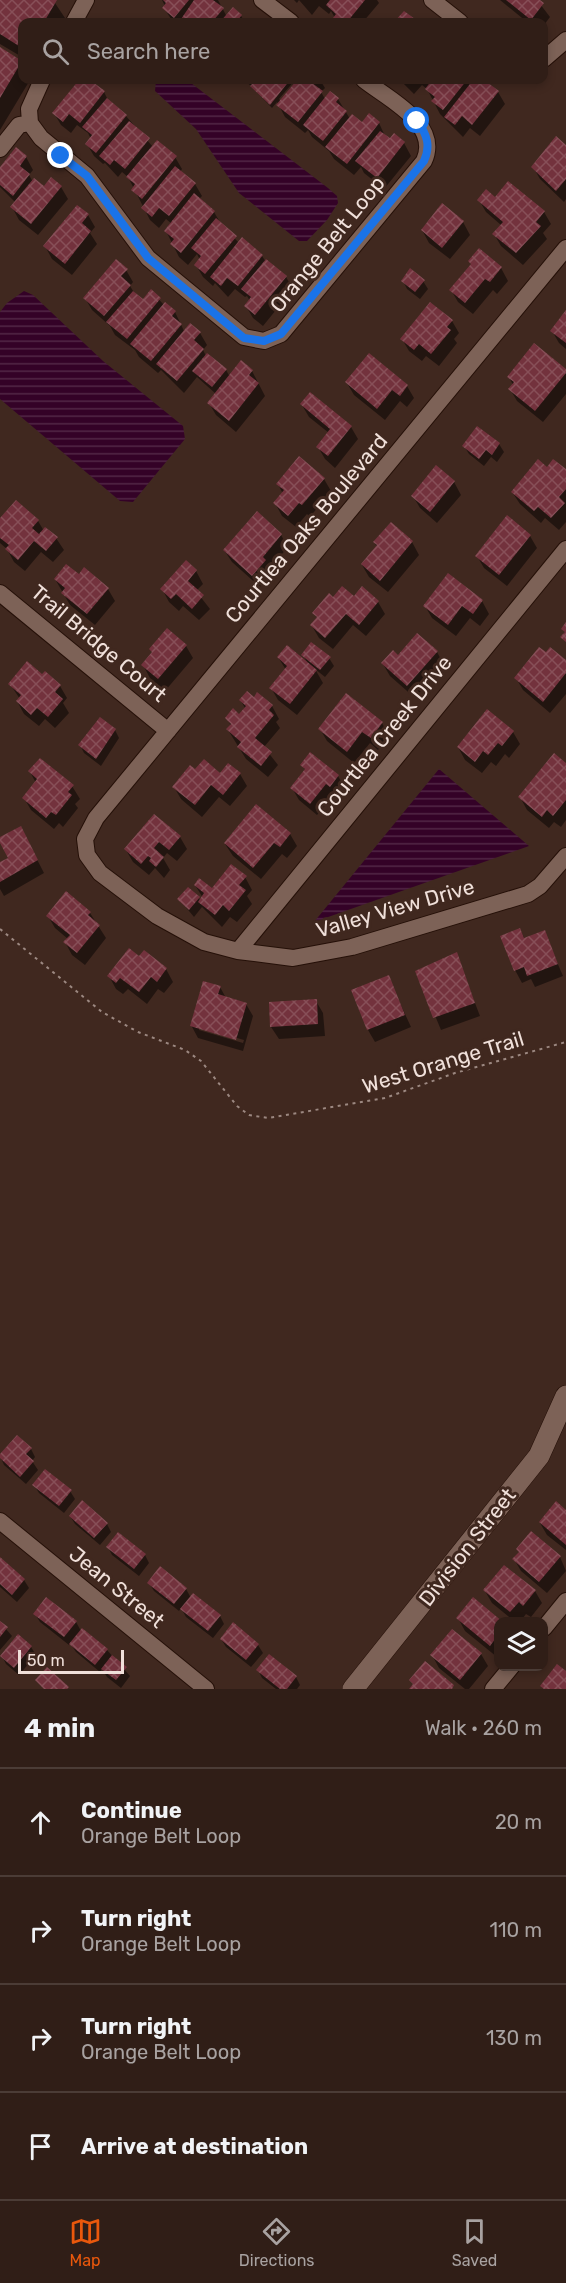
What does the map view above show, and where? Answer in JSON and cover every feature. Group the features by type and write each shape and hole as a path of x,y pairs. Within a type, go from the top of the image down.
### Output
{"street":[{"path":"76,18 86,0"},
{"path":"262,0 286,18"},
{"path":"432,0 455,18"},
{"path":"548,55 565,40"},
{"path":"0,149 20,125 30,123 29,109 40,84"},
{"name":"Orange Belt Loop","path":"30,123 41,138 87,176 148,258 244,338 264,341 281,334 424,161 428,152 425,131 417,121 369,84"},
{"name":"Courtlea Oaks Boulevard","path":"85,839 96,818 566,248"},
{"name":"Courtlea Creek Drive","path":"238,951 566,549"},
{"name":"Trail Bridge Court","path":"0,592 168,730"},
{"name":"Valley View Drive","path":"85,839 87,855 100,873 157,916 204,942 238,951 292,958 352,947 528,894 540,886 566,856"},
{"name":"Division Street","path":"353,1689 539,1456 564,1404"},
{"name":"Jean Street","path":"0,1521 206,1689"},
{"path":"548,1622 566,1600"},
{"path":"493,1689 508,1671"}],"path":[{"name":"West Orange Trail","path":"0,929 102,1012 138,1032 184,1050 201,1061 237,1106 249,1115 268,1118 385,1098 455,1073 566,1042"}],"shaded area":[{"path":"156,84 192,84 337,196 338,203 327,220 307,241 299,241 239,193 196,129 155,91"},
{"path":"24,291 33,295 103,361 183,426 185,439 133,502 120,501 0,399 0,312 7,303"},
{"path":"439,769 529,846 314,922"}],"building":[{"path":"0,0 57,0 46,18 18,18 18,45 0,34"},
{"path":"163,0 189,0 174,18 162,8 166,3"},
{"path":"194,0 213,0 224,8 215,18 182,18"},
{"path":"330,0 365,0 350,18 333,18 336,14 326,5"},
{"path":"506,0 540,0 544,3 533,18 528,18"},
{"path":"233,7 242,15 239,18 223,18"},
{"path":"404,11 414,18 398,18"},
{"path":"0,47 18,58 18,68 0,98"},
{"path":"76,84 95,84 105,91 80,123 69,114 63,122 52,113"},
{"path":"252,84 287,84 270,105 250,86"},
{"path":"294,84 313,84 323,91 298,122 276,105"},
{"path":"429,84 464,84 443,110 431,101 435,97 425,89"},
{"path":"470,84 489,84 499,91 472,125 462,116 455,125 444,117"},
{"path":"330,91 339,98 336,102 347,111 323,141 303,125"},
{"path":"107,98 127,115 96,153 85,144 92,135 82,127"},
{"path":"369,113 380,122 347,164 325,147 352,114 362,122"},
{"path":"129,121 150,138 125,169 114,160 110,165 99,156"},
{"path":"380,131 390,138 394,133 405,142 377,178 355,161"},
{"path":"556,136 566,145 566,179 556,191 531,167"},
{"path":"157,140 177,156 142,199 131,190 135,184 126,177"},
{"path":"16,147 27,156 20,166 30,174 13,196 0,185 0,167"},
{"path":"175,166 196,183 169,216 159,208 152,217 141,208"},
{"path":"51,177 62,186 31,224 10,207 34,178 44,186"},
{"path":"508,181 545,211 536,222 541,226 516,253 492,234 503,222 477,200 486,189 495,197"},
{"path":"194,193 215,211 181,253 170,244 174,239 164,231"},
{"path":"442,203 464,221 442,248 421,230"},
{"path":"77,205 89,214 82,223 91,231 65,264 43,246"},
{"path":"216,218 237,236 205,274 194,265 201,256 191,248"},
{"path":"242,237 263,255 238,286 227,278 221,286 210,277"},
{"path":"479,248 502,267 490,282 485,279 465,303 449,290 471,264 468,261"},
{"path":"116,259 128,269 121,276 131,285 104,316 83,298"},
{"path":"266,259 287,276 255,315 244,306 251,297 241,289"},
{"path":"410,268 425,280 415,292 401,281"},
{"path":"151,289 161,298 127,339 106,322 133,291 143,299"},
{"path":"165,302 176,311 172,316 182,324 151,361 130,344"},
{"path":"430,302 453,320 447,327 451,330 431,354 419,344 414,350 400,339"},
{"path":"566,310 566,343 550,331"},
{"path":"190,323 201,332 194,340 204,349 177,381 156,364"},
{"path":"534,343 566,369 566,373 535,411 508,389 514,382 507,377"},
{"path":"207,353 227,369 212,387 192,371"},
{"path":"369,353 408,385 400,396 392,390 377,409 345,382"},
{"path":"241,360 253,370 249,375 259,383 229,421 207,403"},
{"path":"310,392 352,426 328,456 316,447 330,429 300,404"},
{"path":"477,426 500,443 492,455 486,450 479,459 462,446"},
{"path":"299,456 325,478 302,505 299,503 288,516 273,503 284,490 276,484"},
{"path":"538,459 547,467 553,459 566,469 566,489 559,497 565,503 551,518 538,507 534,511 511,492"},
{"path":"436,465 455,481 430,512 411,496"},
{"path":"16,500 39,520 32,528 39,534 45,527 58,537 46,551 34,541 18,560 5,549 9,545 0,538 0,518"},
{"path":"257,511 282,534 263,557 266,560 252,576 223,550"},
{"path":"507,515 531,535 499,575 475,556"},
{"path":"391,522 413,541 380,581 361,564 377,545 373,542"},
{"path":"186,560 197,570 188,581 204,595 192,609 176,594 171,599 160,589"},
{"path":"66,564 79,574 84,567 109,588 87,614 61,593 65,588 54,579"},
{"path":"448,573 483,600 473,614 462,606 448,625 423,606"},
{"path":"342,586 354,596 362,586 379,601 359,625 346,614 325,638 310,625 317,617 312,613 329,593 333,597"},
{"path":"566,622 566,642 560,637 565,632 561,629"},
{"path":"167,628 187,645 158,679 141,665 152,652 149,649"},
{"path":"417,633 438,651 407,686 381,663 393,650 398,655"},
{"path":"311,642 331,657 320,670 301,655"},
{"path":"287,645 317,670 290,704 269,688 287,666 277,657"},
{"path":"539,647 546,652 550,647 566,660 566,673 543,702 514,678"},
{"path":"27,661 42,674 45,671 61,685 55,692 63,699 48,717 37,708 31,715 16,701 21,695 8,684"},
{"path":"247,691 254,697 257,692 273,705 269,710 274,715 255,738 272,752 261,766 237,747 241,742 226,729 231,724 225,718 233,708 239,714 246,706 239,700"},
{"path":"346,693 383,722 371,738 362,732 347,752 318,729"},
{"path":"487,709 514,731 502,746 498,743 488,755 483,751 475,762 457,747"},
{"path":"100,717 116,729 96,759 78,745"},
{"path":"310,752 339,775 330,787 326,784 310,804 290,788 305,769 300,765"},
{"path":"554,753 566,763 566,800 553,816 547,810 542,817 518,797"},
{"path":"40,758 74,785 68,792 72,795 56,815 51,812 46,818 22,798 37,779 28,771"},
{"path":"204,759 220,773 228,763 241,773 223,795 211,785 195,805 172,787 190,765 195,769"},
{"path":"256,804 291,833 280,847 274,843 253,868 224,843"},
{"path":"154,814 181,836 169,850 159,842 154,848 164,857 156,867 149,861 151,858 148,856 141,864 124,849"},
{"path":"21,826 38,860 0,882 0,862 8,858 0,843 0,837"},
{"path":"231,864 247,876 239,885 246,890 229,911 223,905 215,915 198,902 204,893 194,885 199,878 212,888"},
{"path":"188,887 200,897 189,910 177,899"},
{"path":"66,891 91,912 88,915 100,925 77,953 63,942 70,935 46,916"},
{"path":"520,928 524,938 545,930 558,964 527,976 524,967 514,971 500,936"},
{"path":"129,948 139,956 144,950 167,968 157,982 151,977 139,992 120,978 116,983 107,976"},
{"path":"457,952 475,1003 433,1018 415,971"},
{"path":"389,975 405,1015 367,1030 351,990"},
{"path":"203,981 221,986 218,994 247,1003 236,1040 190,1026"},
{"path":"317,999 318,1024 270,1027 269,1002"},
{"path":"17,1435 32,1448 26,1454 34,1461 20,1477 0,1458 0,1454"},
{"path":"45,1469 72,1490 59,1506 32,1485"},
{"path":"82,1500 108,1523 94,1538 69,1516"},
{"path":"556,1501 566,1510 566,1545 539,1522"},
{"path":"531,1531 561,1556 539,1582 512,1559 519,1552 516,1549"},
{"path":"118,1532 146,1554 134,1569 106,1547"},
{"path":"0,1557 25,1579 12,1595 0,1584"},
{"path":"504,1565 536,1590 523,1606 519,1602 510,1612 483,1590"},
{"path":"160,1566 187,1588 174,1604 147,1583"},
{"path":"193,1593 221,1615 208,1631 180,1609"},
{"path":"46,1597 77,1621 64,1637 33,1614"},
{"path":"473,1597 497,1617 494,1617 494,1640 490,1646 456,1618"},
{"path":"0,1621 8,1627 0,1637"},
{"path":"233,1622 259,1644 246,1660 220,1639"},
{"path":"82,1628 108,1649 95,1665 69,1644"},
{"path":"452,1629 482,1653 460,1680 430,1655"},
{"path":"18,1634 32,1646 14,1668 0,1656"},
{"path":"269,1654 297,1676 287,1689 280,1689 256,1670"},
{"path":"112,1655 127,1667 116,1680 101,1669"},
{"path":"425,1661 454,1685 452,1689 409,1689 413,1684 409,1680"},
{"path":"557,1664 566,1671 566,1689 544,1689 540,1686"},
{"path":"47,1667 69,1687 67,1689 44,1689 35,1680"}],"route":[{"path":"61,156 87,176 109,202 148,258 244,338 264,341 281,334 424,161 428,152 427,141 425,131 417,121"}]}
